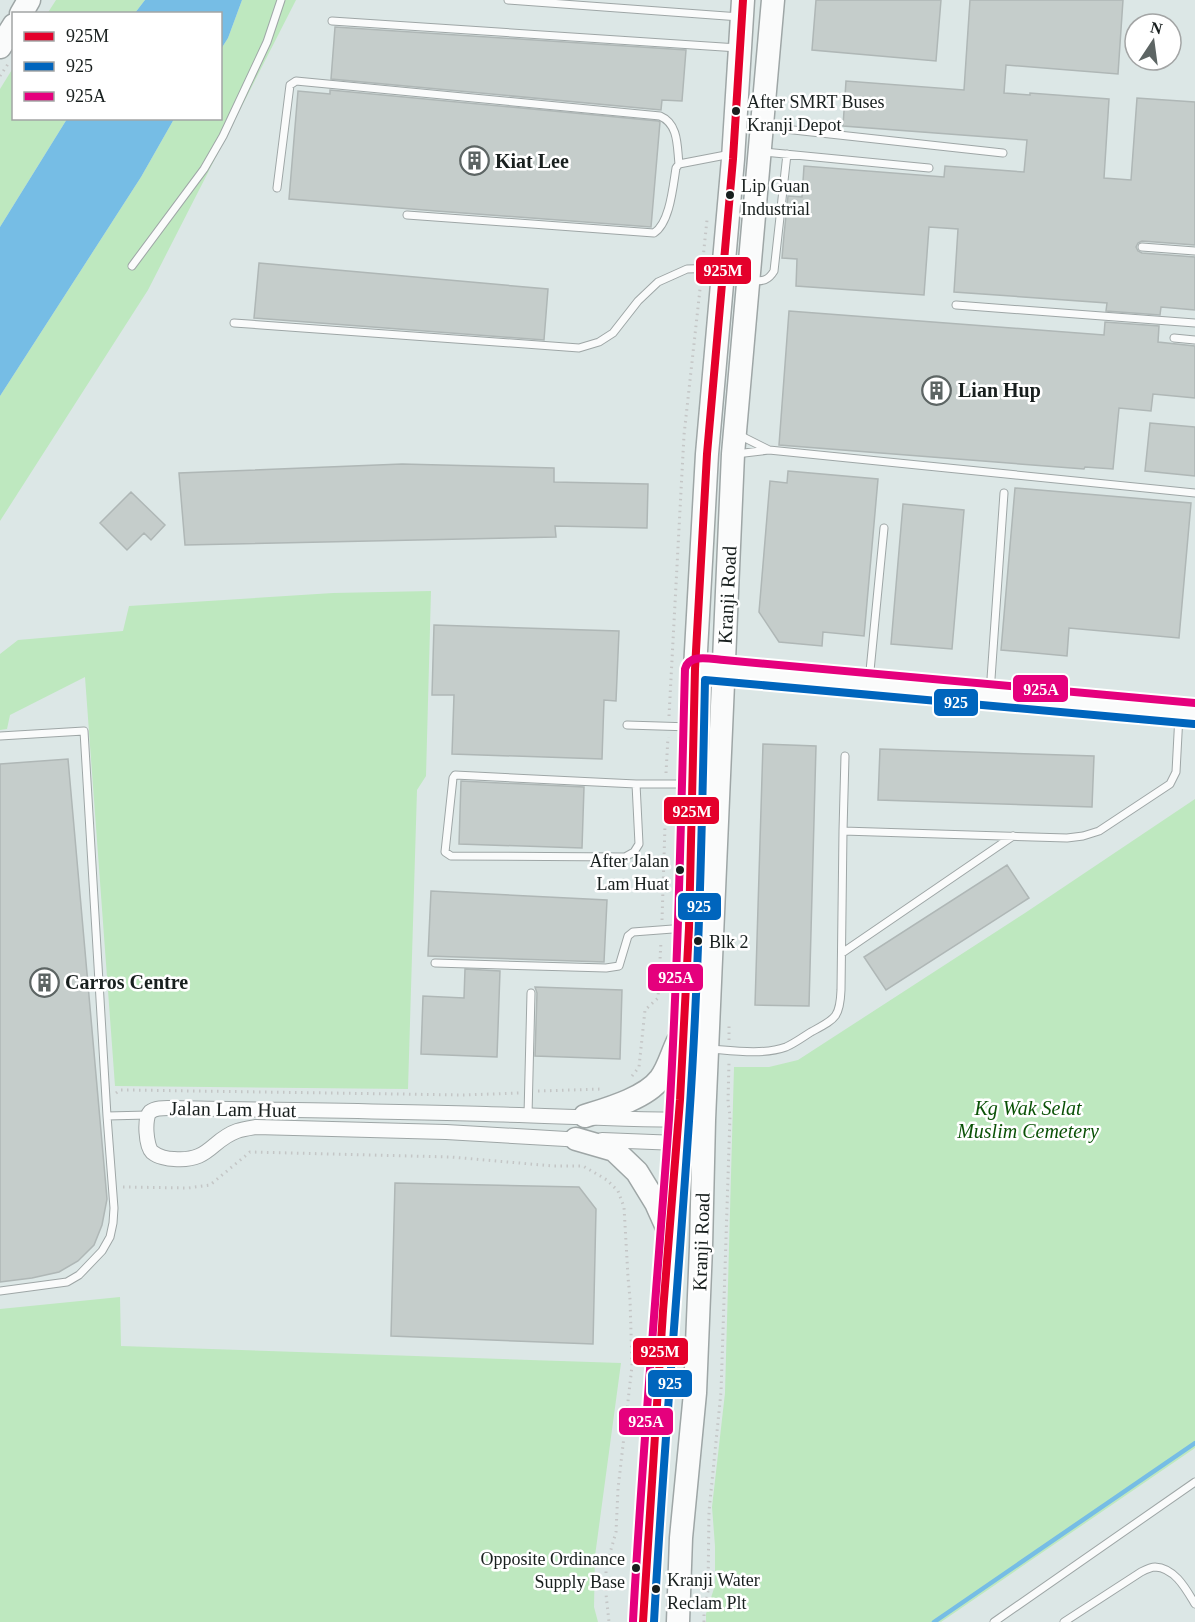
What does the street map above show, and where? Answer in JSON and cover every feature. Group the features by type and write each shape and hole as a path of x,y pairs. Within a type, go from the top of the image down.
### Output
{"main road":[{"name":"Kranji Road","path":"678,1622 681,1538 695,1393 703,1144 734,443 772,0"},
{"name":"Kranji Road","path":"643,1622 684,1028 689,928 694,669 707,454 743,8"},
{"path":"0,47 12,28"},
{"path":"585,1116 623,1103 653,1088 662,1077 684,1028"},
{"path":"576,1139 614,1150 637,1172 656,1203 670,1234"},
{"path":"658,1399 695,1393"}],"street":[{"path":"694,669 1187,713"},
{"name":"Jalan Lam Huat","path":"703,1144 678,1132 585,1116 173,1108 152,1110 146,1120 148,1143 152,1152 162,1158 175,1160 201,1156 236,1131 256,1127 446,1132 576,1139 678,1132 704,1120"}],"lane":[{"path":"132,266 204,169 223,136 267,42 281,0"},
{"path":"508,0 743,8"},
{"path":"332,21 740,48"},
{"path":"277,188 290,85 296,81 660,116 667,119 674,129 679,164 676,168 669,206 658,230 654,233 407,215"},
{"path":"761,126 1003,153"},
{"path":"758,151 929,168"},
{"path":"679,164 733,153"},
{"path":"748,281 766,281 774,272 787,154"},
{"path":"1142,247 1195,251"},
{"path":"234,323 579,348 599,342 613,333 638,301 658,282 687,269 723,268"},
{"path":"956,305 1195,323"},
{"path":"1174,338 1195,340"},
{"path":"734,443 769,450 1195,493"},
{"path":"734,443 769,450"},
{"path":"989,696 1004,493"},
{"path":"868,684 884,528"},
{"path":"843,831 1067,838 1100,831 1170,784 1176,772 1187,713"},
{"path":"627,725 693,727"},
{"path":"0,736 84,731 114,1208 110,1237 102,1251 85,1269 67,1282 0,1291"},
{"path":"708,1049 770,1051 787,1046 831,1020 838,1012 842,953 845,756"},
{"path":"636,784 639,844 634,852 625,857 451,856 445,852 455,775 636,784 692,784"},
{"path":"842,953 1013,836"},
{"path":"435,963 606,968 619,966 628,936 633,933 689,928"},
{"path":"528,1115 531,993"},
{"path":"107,1116 148,1115"},
{"path":"994,1622 1195,1482"},
{"path":"1064,1622 1141,1572 1154,1567 1165,1569 1174,1575 1195,1604"}],"path":[{"path":"609,1622 606,1567 616,1532 618,1489 632,1366 630,1310"}],"green space":[{"path":"56,0 145,0 136,12 48,12"},
{"path":"242,0 296,0 148,290 0,521 0,396 141,177 173,120 222,120 222,47 228,38"},
{"path":"12,70 12,120 66,120 0,227 0,89"},
{"path":"431,591 426,776 417,790 408,1089 115,1086 85,677 10,715 7,729 0,730 0,654 18,640 123,631 129,606 333,593"},
{"name":"Kg Wak Selat Muslim Cemetery","path":"1195,799 1195,1448 941,1622 706,1622 706,1614 715,1585 712,1507 725,1393 734,1067 769,1067 798,1060 1025,913"},
{"path":"120,1297 121,1346 621,1363 595,1556 594,1607 598,1622 0,1622 0,1309"}],"water":[{"path":"145,0 242,0 228,38 222,47 222,12 136,12"},
{"path":"66,120 173,120 141,177 0,396 0,227"}],"building":[{"path":"816,0 941,0 936,61 812,50"},
{"path":"970,0 1123,0 1118,74 1006,65 1004,93 1109,99 1104,178 1131,180 1137,98 1195,102 1195,245 1142,241 1136,247 1142,253 1195,257 1195,310 1161,307 1160,315 1106,311 1107,303 954,292 958,229 929,227 924,295 796,286 797,259 782,258 788,196 802,197 804,166 944,177 945,166 1024,172 1027,140 843,126 846,81 964,90"},
{"path":"335,27 686,50 682,101 662,100 661,110 331,79"},
{"name":"Kiat Lee","path":"330,90 658,121 660,122 651,227 289,199 298,91 330,94"},
{"path":"259,263 548,289 544,340 254,318"},
{"name":"Lian Hup","path":"789,311 1104,335 1105,322 1159,326 1158,342 1195,346 1195,398 1153,394 1151,411 1119,408 1113,469 1085,467 1084,469 779,445"},
{"path":"1150,423 1195,427 1195,476 1145,471"},
{"path":"402,464 554,468 554,482 648,484 647,528 555,526 556,537 185,545 179,473"},
{"path":"788,471 878,479 864,636 823,632 822,646 779,642 759,612 770,481 787,483"},
{"path":"1015,488 1191,503 1179,638 1069,628 1067,656 1001,650"},
{"path":"131,492 165,525 151,540 144,533 127,550 100,523"},
{"path":"903,504 964,510 952,649 891,644"},
{"path":"434,625 619,631 616,701 604,700 602,759 452,754 454,695 432,695"},
{"path":"763,744 816,746 809,1006 755,1005"},
{"path":"880,749 1094,756 1092,807 878,800"},
{"name":"Carros Centre","path":"68,759 107,1199 102,1225 94,1245 78,1261 59,1272 0,1282 0,764"},
{"path":"461,781 584,787 582,848 459,844"},
{"path":"1007,865 1029,898 886,990 864,957"},
{"path":"431,891 607,900 604,962 428,956"},
{"path":"465,969 500,971 497,1057 421,1054 423,996 464,998"},
{"path":"535,987 622,990 620,1059 535,1056 537,993"},
{"path":"395,1183 579,1187 596,1209 593,1344 391,1336"}],"waterway":[{"path":"934,1622 1195,1443"}],"transit line":[{"name":"925M","path":"643,1622 663,1311 680,1100 689,928 695,669 707,454 733,159 743,0"},
{"name":"925A","path":"633,1621 669,1119 677,950 685,669 687,664 696,659 707,658 1195,703"},
{"name":"925","path":"654,1622 695,1011 705,680 1194,724"}],"place":[{"name":"After SMRT Buses Kranji Depot","path":"736,111"},
{"name":"Kiat Lee","path":"474,161"},
{"name":"Lip Guan Industrial","path":"730,195"},
{"name":"Lian Hup","path":"937,390"},
{"name":"After Jalan Lam Huat","path":"680,870"},
{"name":"Blk 2","path":"698,941"},
{"name":"Carros Centre","path":"44,982"},
{"name":"Opposite Ordinance Supply Base","path":"636,1568"},
{"name":"Kranji Water Reclam Plt","path":"656,1589"}]}
